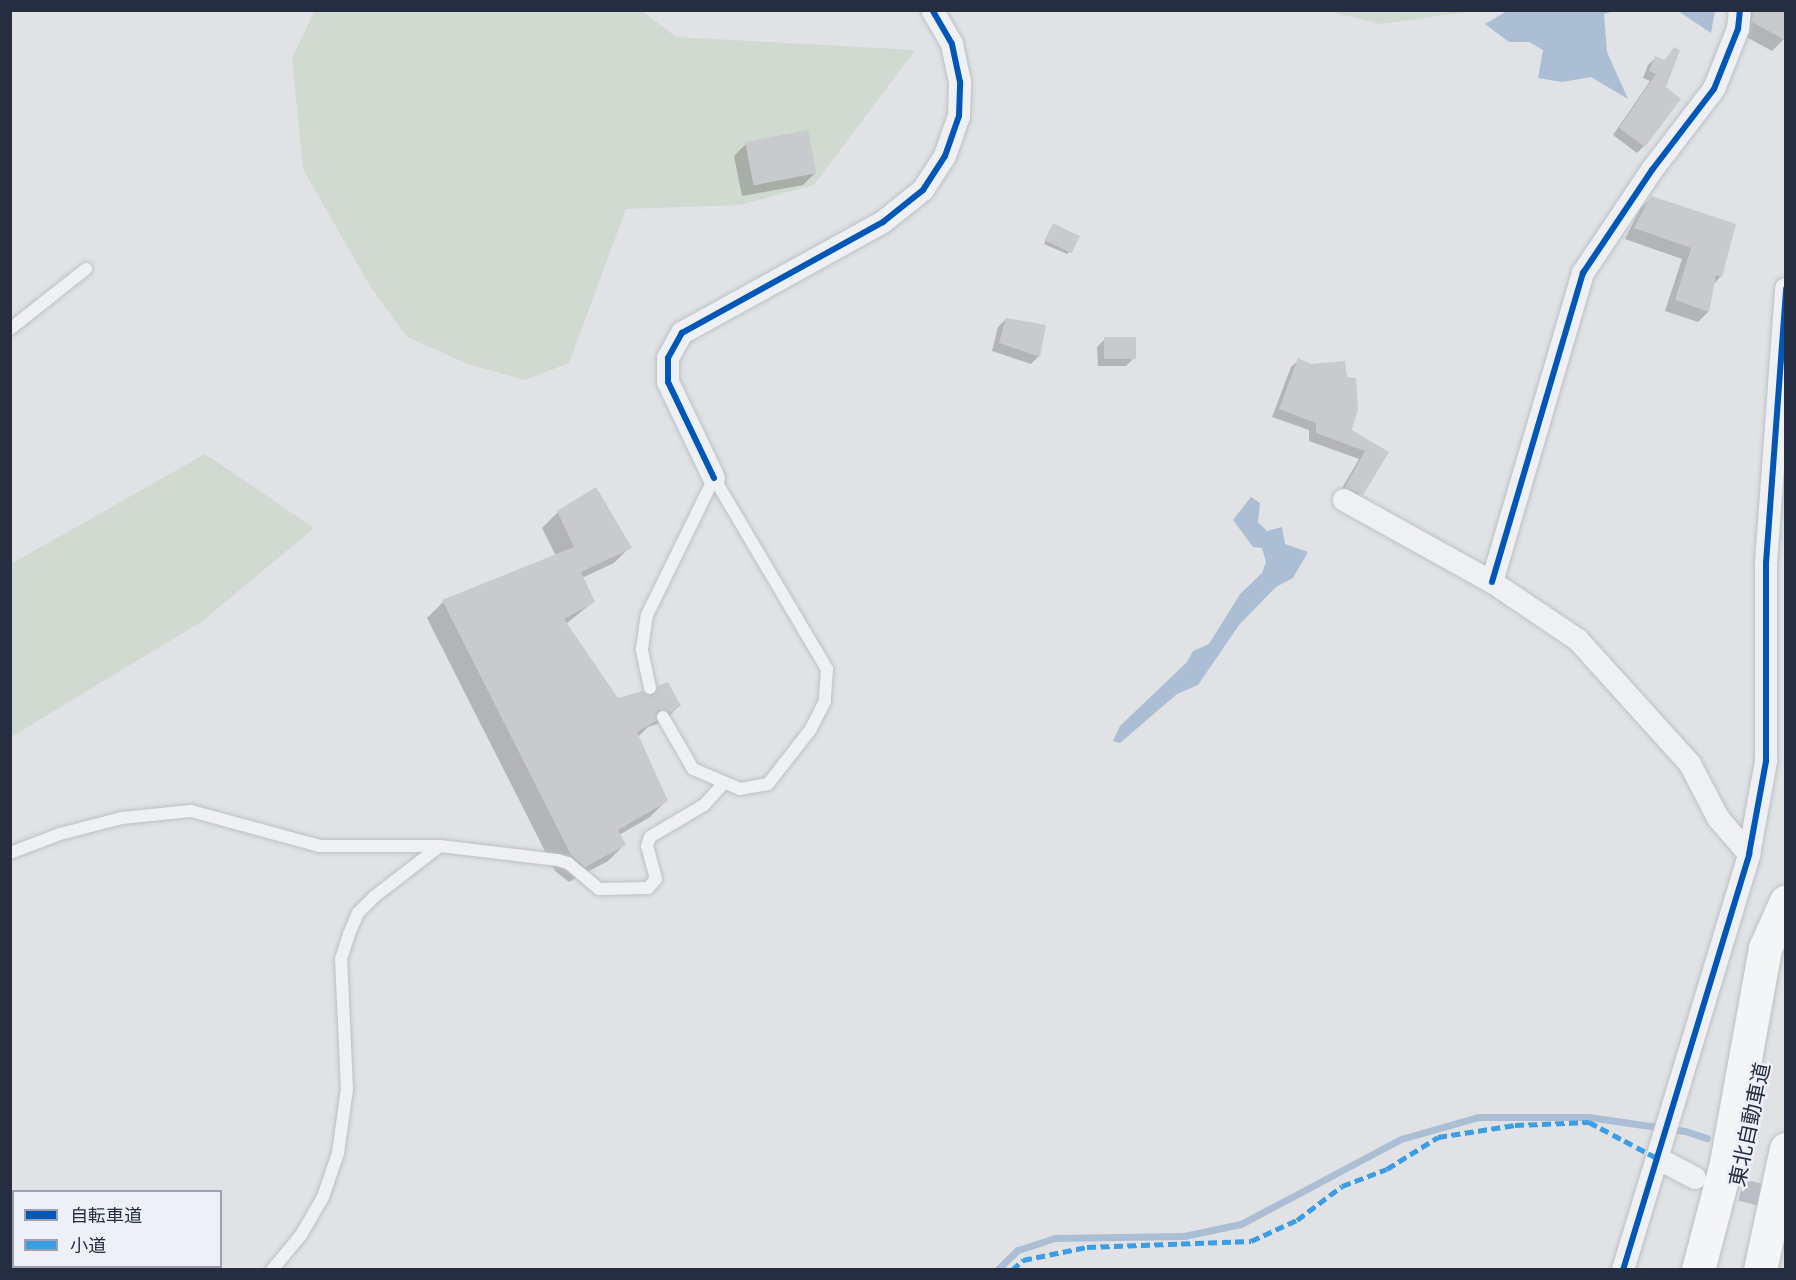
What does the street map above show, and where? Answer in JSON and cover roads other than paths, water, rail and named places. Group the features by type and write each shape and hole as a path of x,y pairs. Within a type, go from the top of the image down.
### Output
{"highway":[{"path":"1698,1269 1726,1163 1765,948 1785,901"},
{"name":"東北自動車道","path":"1721,1269 1764,1071 1785,945"},
{"name":"東北自動車道","path":"1760,1269 1785,1149"}],"street":[{"path":"714,478 668,382 668,358 682,333 883,222 923,190 945,156 958,116 960,82 952,44 932,10"},
{"path":"1492,582 1583,273 1652,170 1714,89 1738,29 1740,10"},
{"path":"1623,1269 1749,854 1766,761 1766,563 1785,289"},
{"path":"1344,500 1492,582 1578,640 1690,764 1718,818 1749,854"},
{"path":"1657,1158 1695,1178"}],"lane":[{"path":"10,329 86,269"},
{"path":"650,688 642,649 647,615 714,478"},
{"path":"663,717 693,769 723,784 740,789 768,784 811,729 825,701 827,669 714,478"},
{"path":"10,853 60,834 122,818 191,811 320,846 440,846 558,860 568,863 599,888 648,888 656,879 647,846 650,837 704,805 723,784"},
{"path":"272,1269 312,1216 338,1153 347,1089 341,959 349,934 358,913 375,896 440,846"}],"water":[{"path":"1507,11 1614,11 1604,14 1607,52 1628,99 1591,77 1562,82 1538,78 1543,50 1529,42 1509,42 1485,24"},
{"path":"1678,11 1715,11 1711,33"},
{"path":"1251,497 1260,503 1258,522 1267,531 1282,527 1285,544 1308,552 1293,578 1276,587 1239,625 1198,685 1177,694 1120,743 1113,741 1120,726 1187,662 1193,651 1209,644 1240,594 1262,573 1266,562 1262,548 1253,547 1233,520"}],"waterway":[{"path":"997,1270 1018,1250 1054,1238 1184,1236 1241,1224 1401,1139 1478,1117 1588,1117 1685,1131 1707,1138"}],"tunnel":[{"path":"1709,1182 1786,1201"}]}
